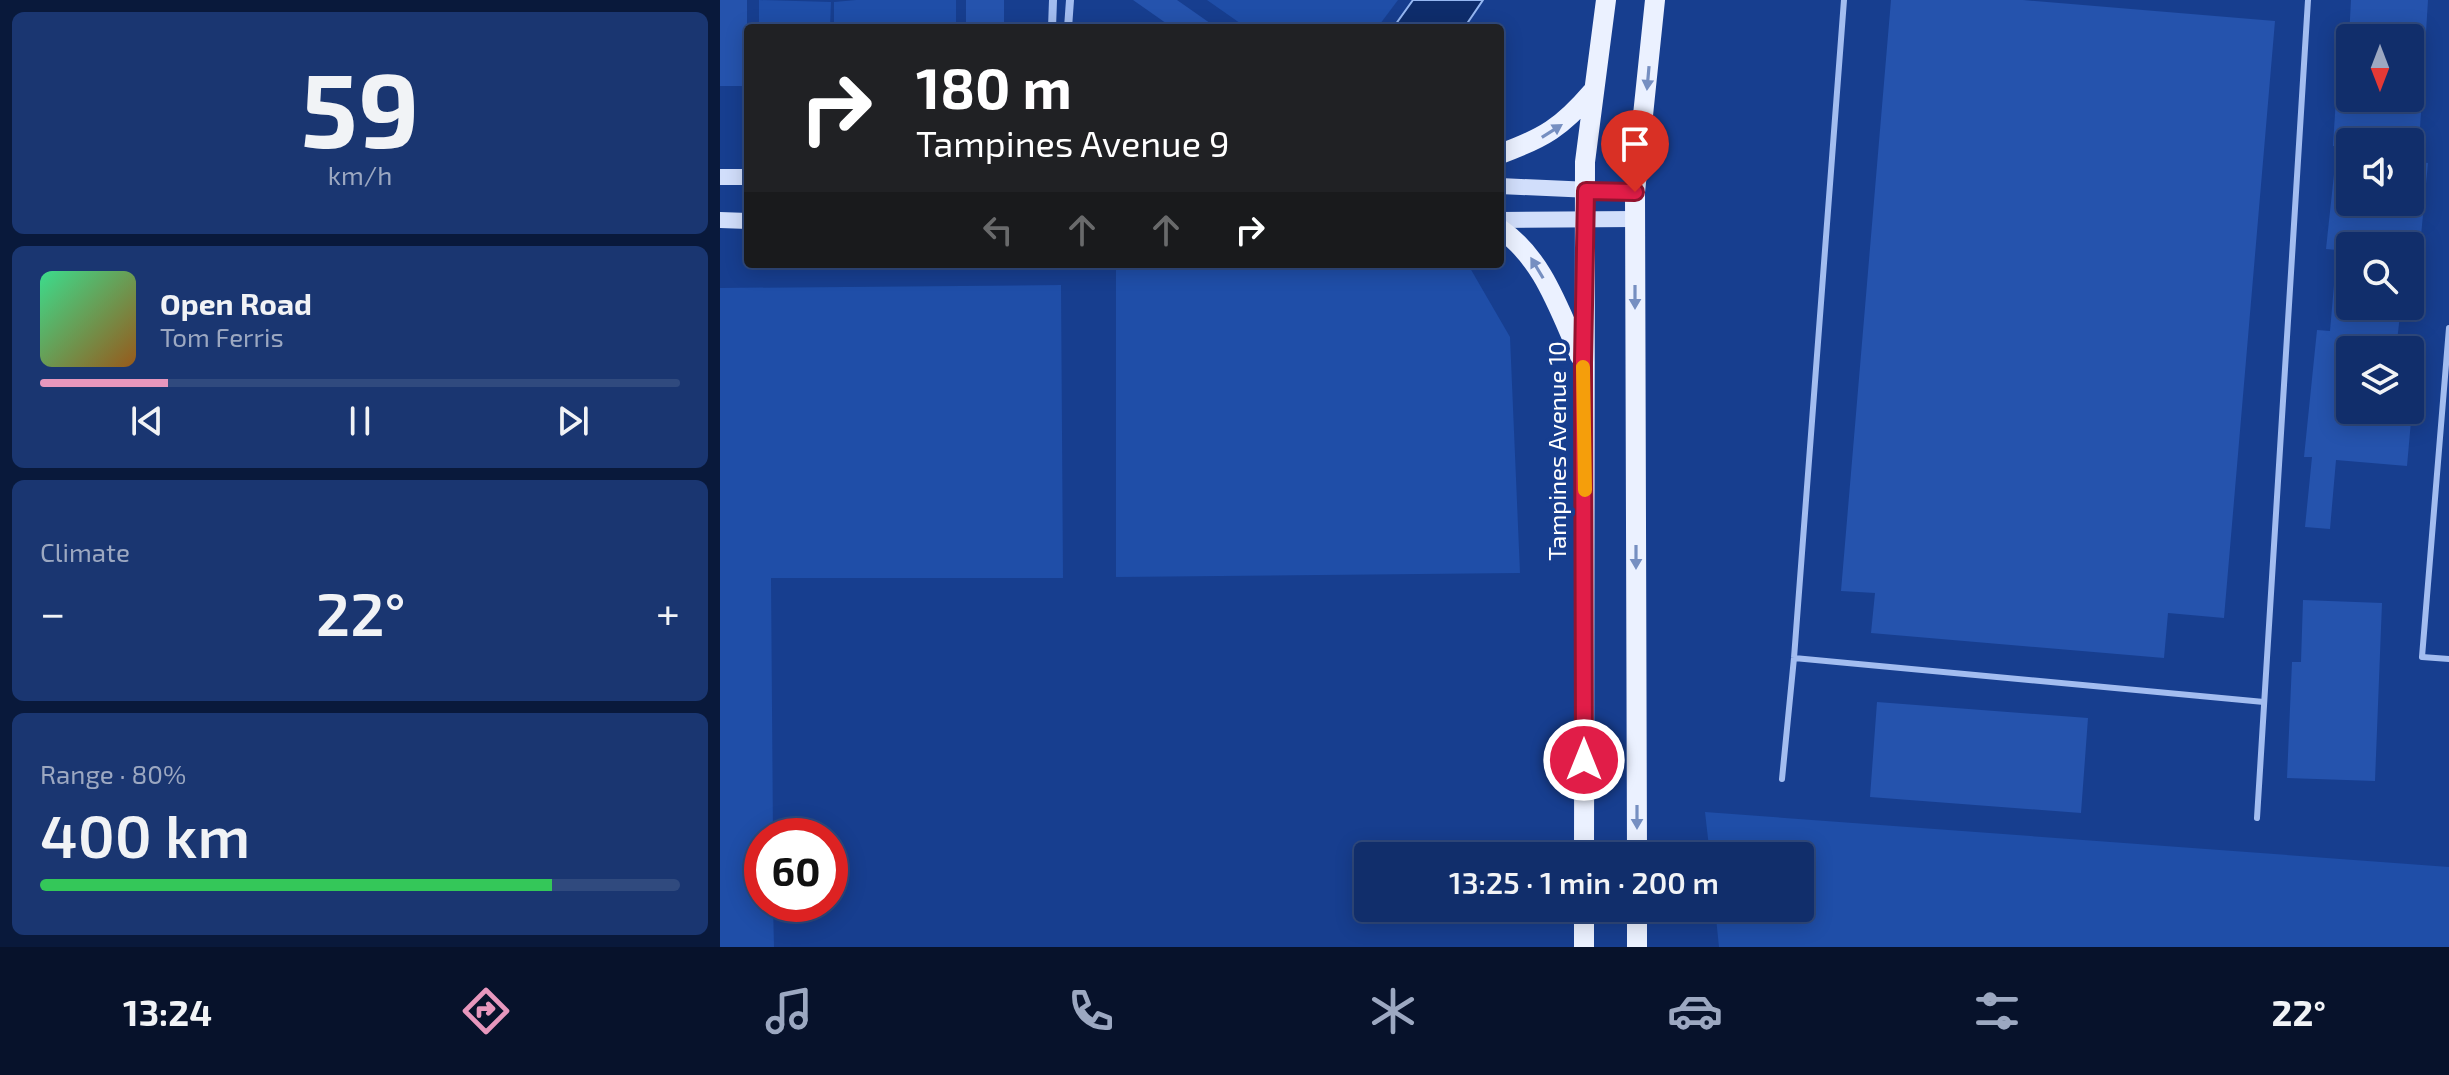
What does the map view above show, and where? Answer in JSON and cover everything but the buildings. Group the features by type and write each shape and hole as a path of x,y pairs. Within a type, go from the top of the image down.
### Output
{"main road":[{"name":"Tampines Avenue 10","path":"1584,842 1585,162 1606,0"},
{"path":"1637,842 1635,192 1655,0"},
{"path":"1504,152 1534,141 1568,120 1592,92"},
{"path":"720,177 744,177"},
{"path":"1504,186 1635,192"},
{"path":"1504,220 1635,219"},
{"path":"720,220 744,221"},
{"path":"1504,232 1518,241 1534,260 1583,363"},
{"path":"1584,922 1584,947"},
{"path":"1637,922 1637,947"}],"street":[{"path":"1052,24 1053,0"},
{"path":"1068,24 1070,0"}],"lane":[{"path":"1782,779 1844,0"},
{"path":"2257,818 2308,0"},
{"path":"2449,328 2422,657 2449,659"},
{"path":"1794,658 2264,702"}],"shaded area":[{"path":"759,0 831,2 830,24 759,24"},
{"path":"956,0 956,24 834,24 834,2"},
{"path":"1207,0 1398,0 1380,24 1241,24"},
{"path":"1413,0 1483,0 1467,24 1396,24"},
{"path":"1470,268 1510,337 1520,573 1116,577 1116,269"},
{"path":"1061,285 1063,578 771,578 773,818 744,818 744,922 773,922 774,947 720,947 720,288"},
{"path":"1705,812 2449,867 2449,947 1719,947 1716,922 1814,922 1814,842 1708,842"}],"slow traffic":[{"path":"1583,367 1585,490"}],"route":[{"path":"1584,760 1586,191 1635,192"}]}
